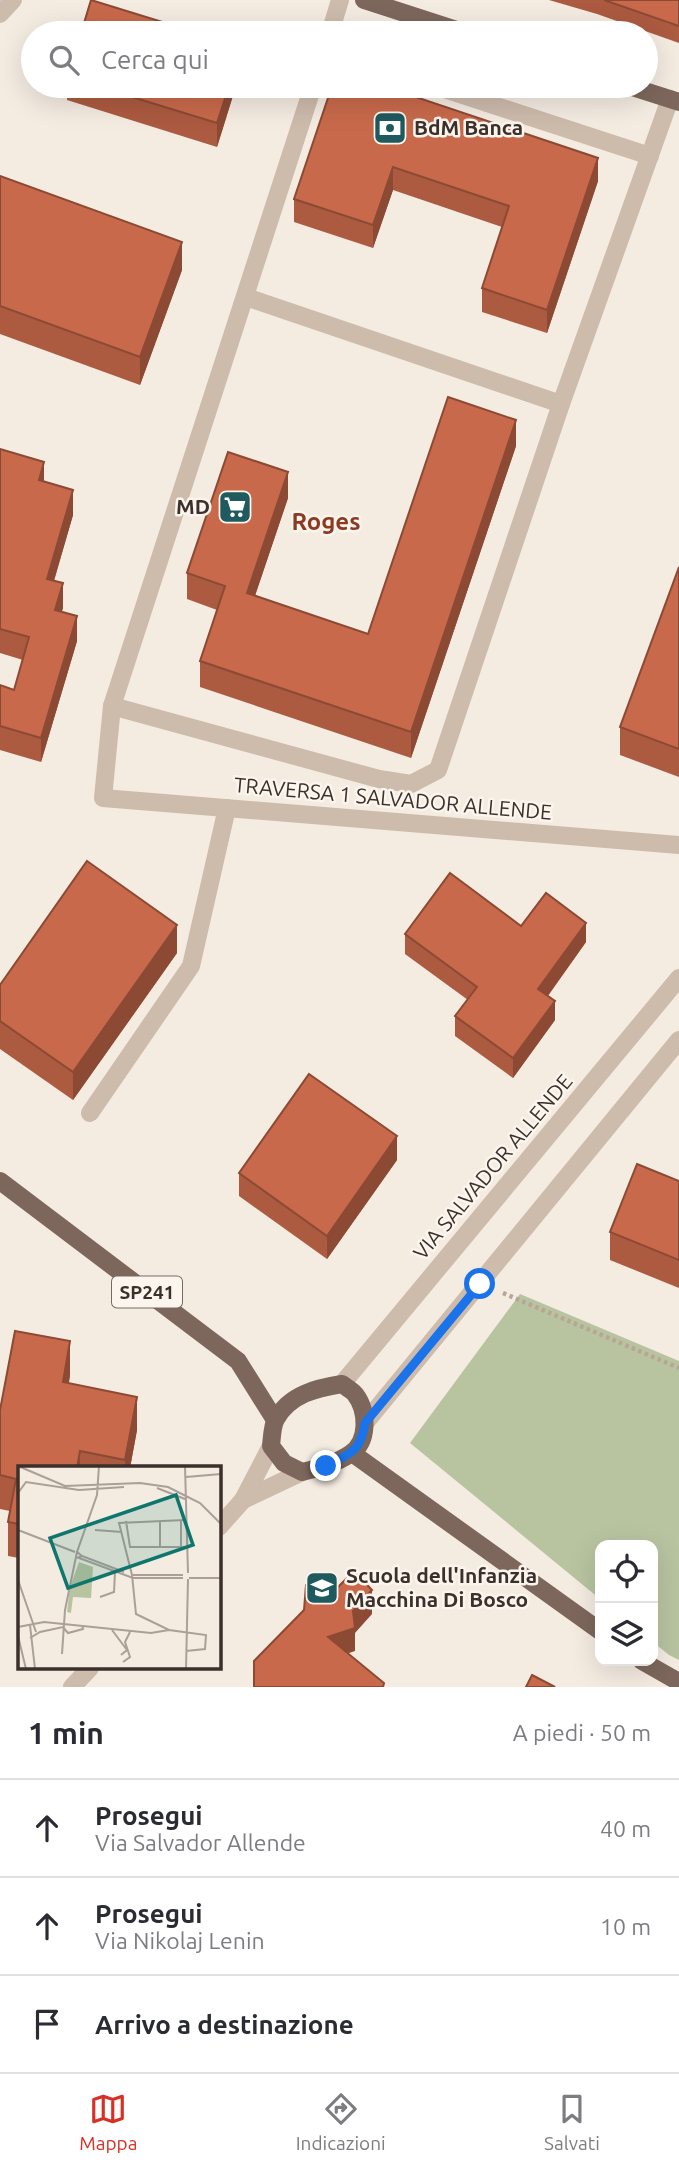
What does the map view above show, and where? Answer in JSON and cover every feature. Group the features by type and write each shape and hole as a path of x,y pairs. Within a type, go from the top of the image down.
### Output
{"main road":[{"path":"364,0 429,21"},
{"name":"SP241","path":"0,1181 238,1361 275,1420"},
{"path":"342,1384 354,1394 363,1408 363,1439 352,1453 326,1466 302,1472 284,1462 271,1446 275,1420 288,1404 312,1389 342,1384"},
{"path":"352,1453 595,1627"},
{"path":"651,1666 679,1682"}],"street":[{"path":"0,14 13,0"},
{"path":"334,21 341,0"},
{"path":"309,98 112,706 379,779 411,785 438,770 561,404 650,156 674,101"},
{"path":"472,98 650,156"},
{"path":"246,297 561,404"},
{"name":"TRAVERSA 1 SALVADOR ALLENDE","path":"112,706 103,798 679,845"},
{"path":"90,1113 191,967 227,808"},
{"name":"VIA SALVADOR ALLENDE","path":"342,1384 679,978"},
{"path":"365,1423 677,1044"},
{"path":"220,1526 243,1500 271,1446"},
{"path":"243,1500 302,1472"},
{"path":"72,1687 88,1670"}],"path":[{"path":"480,1284 679,1368"}],"green space":[{"path":"520,1294 679,1361 679,1660 658,1646 658,1540 595,1540 595,1595 410,1443"}],"building":[{"path":"91,0 159,21 85,21"},
{"path":"604,0 679,0 679,26"},
{"path":"135,98 225,98 217,123"},
{"path":"328,98 419,98 598,158 547,310 482,288 509,206 393,167 373,225 294,199"},
{"path":"0,176 182,242 140,357 0,306"},
{"path":"448,397 516,420 411,732 200,661 225,586 187,573 228,452 288,472 247,593 368,634"},
{"path":"0,449 44,462 39,480 73,490 47,579 63,583 55,610 77,616 41,738 0,726 0,685 14,690 29,637 0,629"},
{"path":"679,567 679,749 620,727"},
{"path":"87,861 177,925 73,1072 0,1021 0,985"},
{"path":"450,873 521,926 546,893 586,923 538,989 555,1001 513,1058 455,1016 477,987 405,934"},
{"path":"309,1074 397,1136 327,1236 239,1173"},
{"path":"637,1164 679,1181 679,1260 610,1232"},
{"path":"15,1331 70,1341 63,1382 137,1397 125,1460 80,1451 77,1466 18,1466 18,1524 8,1522 16,1479 0,1475 0,1410"},
{"path":"354,1571 372,1590 353,1611 355,1628 328,1637 384,1683 383,1687 254,1687 254,1661 304,1610 306,1585 316,1586 325,1577 337,1588"},
{"path":"532,1675 555,1687 526,1687"}],"place":[{"name":"BdM Banca","path":"390,128"},
{"name":"MD","path":"235,507"},
{"name":"Scuola dell'Infanzia Macchina Di Bosco","path":"322,1588"}],"district":[{"name":"Roges","path":"326,522"}],"route":[{"path":"326,1466 352,1453 363,1439 365,1423 480,1284"}]}
